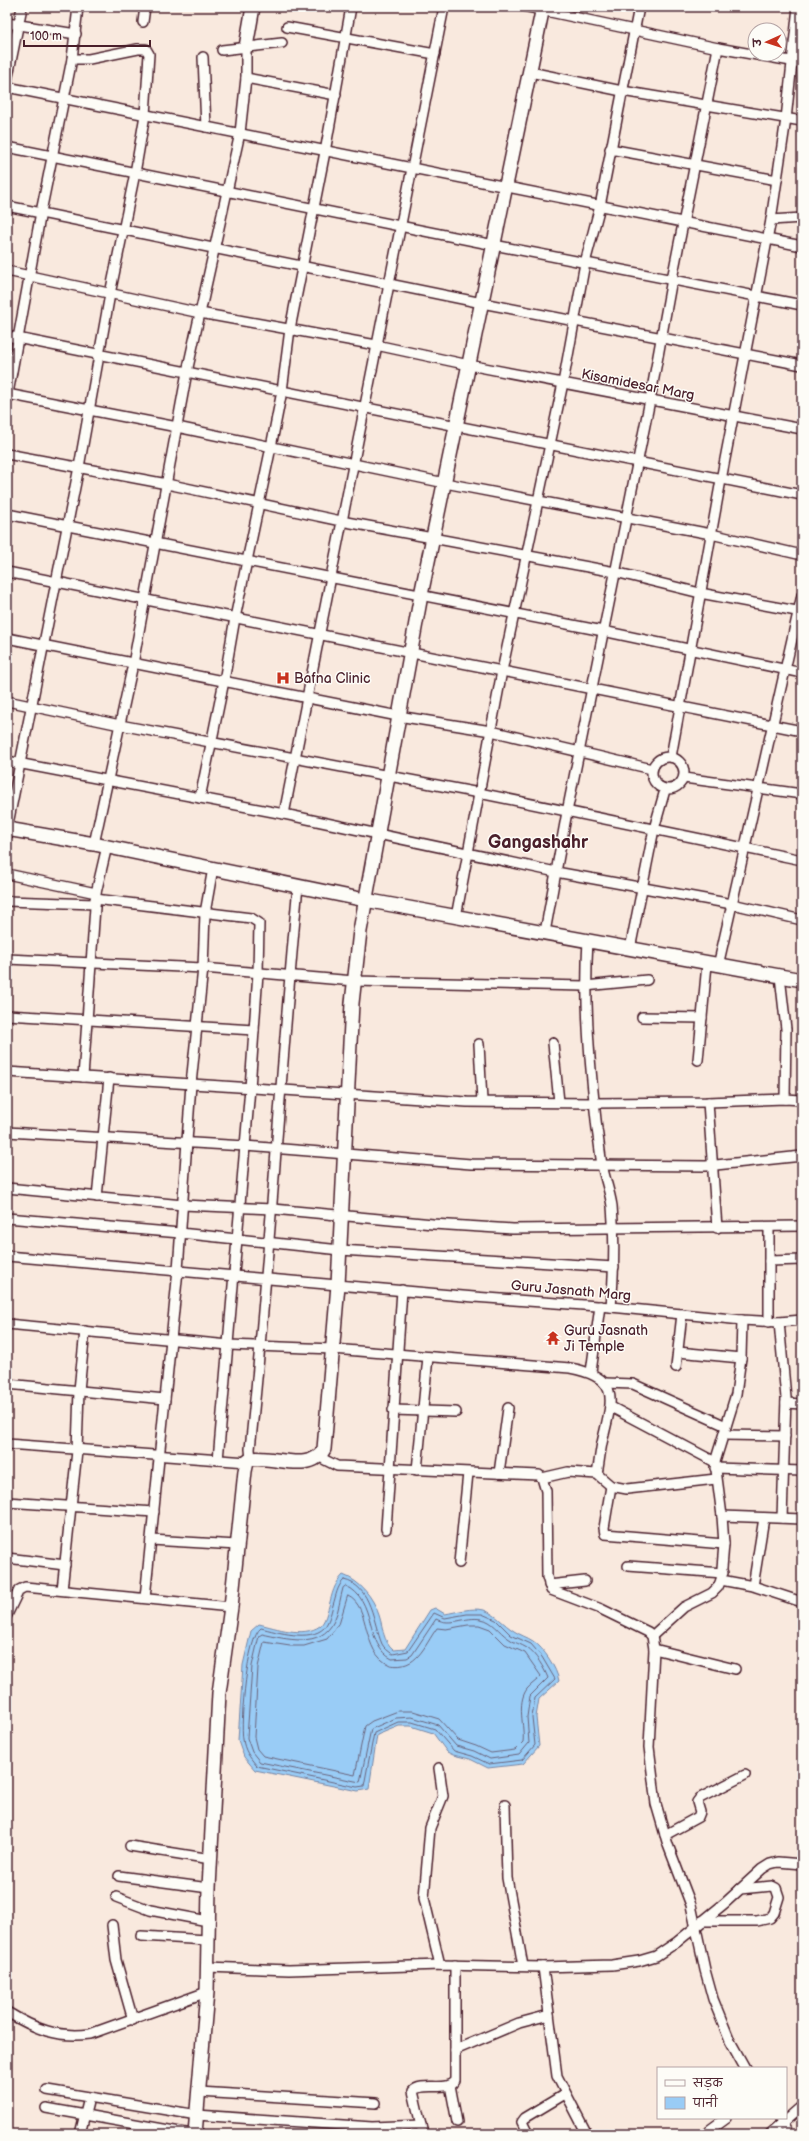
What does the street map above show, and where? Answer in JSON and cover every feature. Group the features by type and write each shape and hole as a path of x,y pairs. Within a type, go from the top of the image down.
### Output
{"street":[{"path":"7,81 22,7"},
{"path":"78,7 72,59 40,212 7,396 177,427 445,484 538,500 626,519 711,534 802,554"},
{"path":"143,22 145,7"},
{"path":"83,1077 95,899 108,779 146,600 187,372 240,134 246,78 246,47 253,7"},
{"path":"200,798 224,681 235,618 282,391 290,329 313,209 326,152 351,7"},
{"path":"284,814 444,7"},
{"path":"527,7 718,48 802,64"},
{"path":"456,917 502,671 563,383 585,263 600,206 639,7"},
{"path":"671,757 721,480 747,354 768,239 786,119 791,61 798,7"},
{"path":"7,1444 77,1451 160,1455 218,1460 307,1462 320,1455 325,1440 338,1285 354,981 365,900 421,595 434,538 542,9"},
{"path":"7,23 76,34"},
{"path":"287,27 435,54"},
{"path":"222,50 282,43"},
{"path":"72,59 88,59 143,48 146,49 149,54 145,115 135,173 110,294 68,525 7,829 100,845 365,900 588,940 712,965 802,979"},
{"path":"545,932 567,812 650,400 672,279 696,165 718,48"},
{"path":"203,58 206,127"},
{"path":"530,72 707,106 802,121"},
{"path":"246,78 336,95"},
{"path":"7,87 802,246"},
{"path":"7,147 227,192 802,305"},
{"path":"610,149 777,180"},
{"path":"7,206 123,228 302,267 802,365"},
{"path":"771,220 802,218"},
{"name":"Kisamidesar Marg","path":"7,271 200,313 376,345 469,365 802,429"},
{"path":"7,336 802,495"},
{"path":"7,454 167,484 341,521 526,557 615,572 700,593 801,612"},
{"path":"7,514 157,542 514,613 802,673"},
{"path":"7,572 802,731"},
{"path":"698,1060 702,1018 712,965 732,904 758,787 774,725 785,670 801,612 802,596"},
{"path":"7,638 398,716 491,732 652,769"},
{"path":"7,701 120,725 479,793 802,860"},
{"path":"671,757 678,760 682,765 684,778 677,788 665,790 656,784 652,774 652,769 660,759 671,757"},
{"path":"7,761 108,779 284,814 556,872 732,904 802,920"},
{"path":"684,778 802,794"},
{"path":"630,949 654,829 665,790"},
{"path":"145,1598 178,1270 191,1084 203,968 205,913 213,868"},
{"path":"7,874 95,899 251,918 259,923 258,973 250,1088 218,1460"},
{"path":"195,2134 207,1992 206,1967 210,1859 219,1693 231,1606 245,1471 249,1460 261,1345 298,886"},
{"path":"7,902 95,899"},
{"path":"588,940 585,986 595,1103 602,1166 606,1177 613,1227 614,1267 611,1306"},
{"path":"7,959 203,968 354,981 585,986 647,980"},
{"path":"780,976 786,1023 785,1099"},
{"path":"7,1016 254,1030"},
{"path":"642,1017 702,1018"},
{"path":"554,1043 559,1102"},
{"path":"480,1044 482,1102"},
{"path":"7,1072 482,1102 595,1103 708,1102 785,1099 802,1100"},
{"path":"97,1197 109,1078"},
{"path":"708,1102 717,1228"},
{"path":"7,1132 344,1152 471,1164 602,1166 713,1165 802,1156"},
{"path":"7,1188 183,1205 240,1207 513,1229 613,1227 769,1228 802,1226"},
{"path":"7,1218 237,1238 340,1250 614,1267"},
{"path":"769,1228 769,1322"},
{"name":"Guru Jasnath Marg","path":"7,1256 338,1285 611,1306 742,1320 769,1322 802,1320"},
{"path":"769,1261 802,1260"},
{"path":"386,1529 402,1290"},
{"path":"591,1372 600,1306"},
{"path":"676,1367 682,1314"},
{"path":"652,1636 684,1607 712,1593 718,1587 722,1577 724,1544 715,1465 736,1394 741,1358 742,1320"},
{"path":"779,1322 785,1377 786,1403 782,1518"},
{"path":"7,1324 85,1332 171,1338 229,1345 261,1345 333,1349 570,1368 591,1372 609,1388 610,1406 597,1474"},
{"path":"62,1590 77,1451 79,1390 85,1332"},
{"path":"678,1352 741,1358"},
{"path":"417,1470 421,1411 428,1357"},
{"path":"605,1383 633,1384 725,1430 785,1436"},
{"path":"7,1384 165,1399"},
{"path":"786,1403 802,1404"},
{"path":"610,1406 715,1465 802,1471"},
{"path":"499,1473 508,1408"},
{"path":"393,1410 456,1412"},
{"path":"320,1455 325,1460 337,1466 468,1473 534,1474 542,1478 568,1472 597,1474 611,1486 627,1489 716,1479"},
{"path":"459,1564 468,1473"},
{"path":"542,1478 546,1491 549,1585 555,1592 586,1602 648,1632 652,1636 654,1649 649,1747 655,1798 665,1835 699,1923 705,1970 716,2008 730,2041 743,2067"},
{"path":"611,1486 604,1528 606,1534 724,1544"},
{"path":"7,1502 154,1512"},
{"path":"722,1516 802,1519"},
{"path":"753,1586 764,1518"},
{"path":"151,1540 237,1545"},
{"path":"7,1558 65,1565"},
{"path":"628,1566 722,1577 802,1599"},
{"path":"549,1585 585,1581"},
{"path":"7,1615 21,1588 62,1590 231,1606"},
{"path":"654,1649 735,1669"},
{"path":"439,1768 443,1796 430,1828 424,1898 440,1965"},
{"path":"665,1835 698,1817 700,1812 697,1802 700,1798 745,1775"},
{"path":"504,1805 507,1878 523,1966"},
{"path":"130,1846 210,1859"},
{"path":"206,1967 289,1970 440,1965 543,1967 612,1965 639,1962 662,1952 770,1864 778,1862 802,1864"},
{"path":"119,1876 209,1888"},
{"path":"699,1923 757,1921 770,1918 774,1913 779,1897 776,1888 772,1886 740,1889"},
{"path":"116,1897 150,1910 208,1920"},
{"path":"112,1925 116,1960 133,2020"},
{"path":"142,1936 207,1940"},
{"path":"47,2090 197,2115 422,2130 413,2091 418,2088 450,2084 455,2080 455,1965"},
{"path":"543,1967 554,2061 560,2084 587,2134"},
{"path":"7,2012 24,2022 54,2034 70,2036 90,2034 133,2020 207,1992"},
{"path":"455,2050 519,2023 548,2015"},
{"path":"450,2084 457,2122"},
{"path":"199,2092 376,2103"},
{"path":"528,2134 522,2122 524,2118 565,2094"},
{"path":"80,2134 89,2098"},
{"path":"787,2116 802,2106"},
{"path":"46,2108 138,2130 191,2134"},
{"path":"704,2134 725,2119"},
{"path":"770,2134 781,2120 788,2134"}],"water":[{"path":"343,1575 355,1581 365,1590 379,1615 385,1638 394,1650 405,1649 430,1610 435,1608 445,1614 470,1609 484,1610 493,1614 514,1631 537,1644 553,1665 559,1681 539,1699 536,1717 539,1746 523,1764 488,1768 470,1759 447,1752 433,1733 411,1726 399,1726 377,1735 369,1789 358,1791 255,1770 244,1757 238,1740 243,1665 251,1631 259,1624 282,1630 298,1632 313,1630 320,1626 326,1617 335,1586"}],"place":[{"name":"Bafna Clinic","path":"283,678"},
{"name":"Guru Jasnath Ji Temple","path":"553,1338"}],"district":[{"name":"Gangashahr","path":"538,842"}]}
